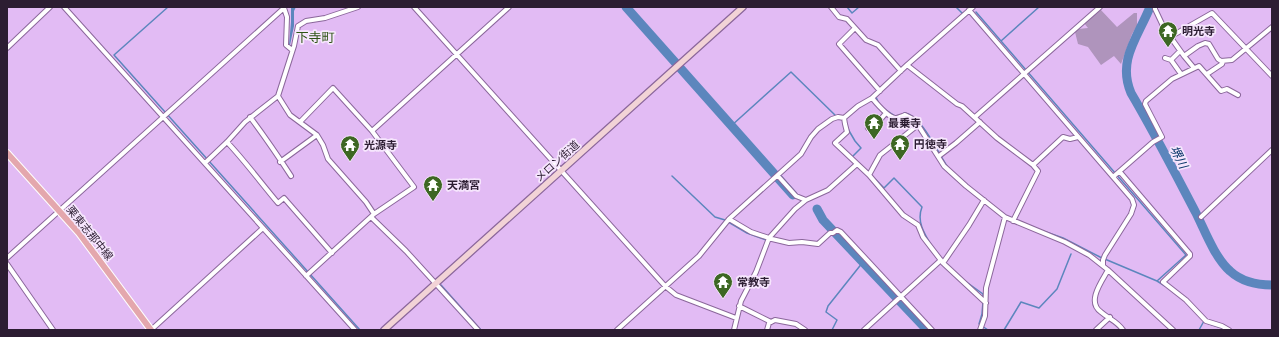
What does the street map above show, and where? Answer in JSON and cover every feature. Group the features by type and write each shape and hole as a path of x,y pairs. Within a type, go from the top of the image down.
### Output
{"main road":[{"name":"栗東志那中線","path":"7,153 95,254 151,330"}],"street":[{"path":"7,48 50,7"},
{"path":"64,7 164,117 207,161 263,228 309,274 355,330"},
{"path":"207,161 250,117 278,96 298,26 302,23 325,18 358,7"},
{"path":"414,7 665,286 676,295 736,318"},
{"path":"372,131 509,7"},
{"name":"メロン街道","path":"384,330 743,7"},
{"path":"831,7 839,17 847,19 866,40 878,45 901,71"},
{"path":"975,117 1100,7"},
{"path":"1155,7 1164,28 1194,68"},
{"path":"7,258 284,8 287,17 286,45 292,50"},
{"path":"986,303 942,262 924,237 918,225 903,215 869,175 835,143 847,132 844,124 844,118 858,106 872,98 971,9 1024,74 1114,177 1134,205 1131,214 1105,255 1103,265"},
{"path":"1170,37 1212,13 1272,76"},
{"path":"1184,56 1205,42 1209,44 1218,59 1221,61 1232,60 1272,27"},
{"path":"855,28 839,44 880,91"},
{"path":"1171,60 1180,50"},
{"path":"1166,58 1171,60 1182,74"},
{"path":"1207,74 1224,61"},
{"path":"907,65 975,117 997,138 1033,165 1038,171 1013,221"},
{"path":"1114,177 1153,142 1162,137 1146,107 1146,101 1172,79 1199,66 1221,91 1227,89 1238,95"},
{"path":"300,122 333,88 372,131 414,187 370,217 309,274"},
{"path":"278,96 290,115 317,135 323,145 328,159 366,202 374,214"},
{"path":"872,98 886,113 893,118 905,115 910,116 918,125 944,166 1004,217 1065,242 1089,255 1103,265 1173,330"},
{"path":"868,128 880,120 886,113"},
{"path":"250,117 268,140 280,162 291,176"},
{"path":"617,330 699,256 729,219 801,154 811,137 818,129 832,119 838,117 844,118"},
{"path":"939,156 980,122"},
{"path":"869,175 880,155 918,125"},
{"path":"280,162 317,135"},
{"path":"1033,165 1063,137 1070,139 1078,137"},
{"path":"227,142 244,160 278,203 284,198 332,253"},
{"path":"1201,216 1272,150"},
{"path":"734,330 743,295 749,287 756,272 769,238 806,200 828,190 857,164"},
{"path":"1120,172 1190,254 1190,256 1163,282 1186,300 1206,321 1229,330"},
{"path":"777,177 796,196 806,200"},
{"path":"864,330 942,262 969,226 984,200"},
{"path":"370,217 406,251 478,330"},
{"path":"980,330 985,316 986,288 1004,217"},
{"path":"729,219 751,232 789,243 802,242 818,244 830,233 837,230 841,232 899,298 932,330"},
{"path":"151,330 263,228"},
{"path":"7,264 53,330"},
{"path":"1108,270 1097,290 1095,301 1096,307 1100,312 1110,317 1123,330"},
{"path":"739,306 771,322 775,320 796,324 805,330"},
{"path":"1096,330 1110,317"},
{"path":"767,330 771,322"}],"shaded area":[{"path":"1100,9 1117,27 1134,13 1137,13 1137,26 1132,34 1121,64 1114,56 1101,65 1088,47 1078,44 1075,32 1078,29 1088,28 1084,23"}],"water":[{"path":"291,7 296,7 294,11 294,26 289,45 291,22"}],"waterway":[{"path":"168,7 114,55 360,330"},
{"path":"626,7 793,195"},
{"path":"847,7 852,13 859,7"},
{"path":"956,7 964,13"},
{"path":"1039,7 1001,41 1186,255 1157,281 1165,286"},
{"name":"堺川","path":"1150,7 1135,39 1128,59 1126,70 1127,81 1131,93 1196,213 1211,244 1225,266 1239,278 1255,283 1272,285"},
{"path":"976,12 1001,41"},
{"path":"731,126 791,72 837,117"},
{"path":"876,97 879,104"},
{"path":"883,108 895,116"},
{"path":"904,113 917,120 923,127 947,166"},
{"path":"848,129 861,148 852,157 853,158"},
{"path":"1040,161 1048,154"},
{"path":"672,176 715,217 725,220 747,233 766,240"},
{"path":"875,179 884,188 894,178 922,207 920,213 922,228 933,248"},
{"path":"817,209 823,220 927,330"},
{"path":"378,221 382,225"},
{"path":"1043,231 1063,238 1100,257 1157,281"},
{"path":"1004,330 1021,302 1039,308 1057,289 1071,254"},
{"path":"832,330 837,320 826,312 828,306 863,262"},
{"path":"965,281 983,294 983,298"},
{"path":"441,285 481,330"},
{"path":"983,302 979,324 988,330"},
{"path":"1199,330 1204,321"},
{"path":"1207,323 1222,328"}],"place":[{"name":"明光寺","path":"1168,48"},
{"name":"最乗寺","path":"874,140"},
{"name":"円徳寺","path":"900,161"},
{"name":"光源寺","path":"350,162"},
{"name":"天満宮","path":"433,202"},
{"name":"常教寺","path":"723,299"}],"district":[{"name":"下寺町","path":"315,37"}]}
